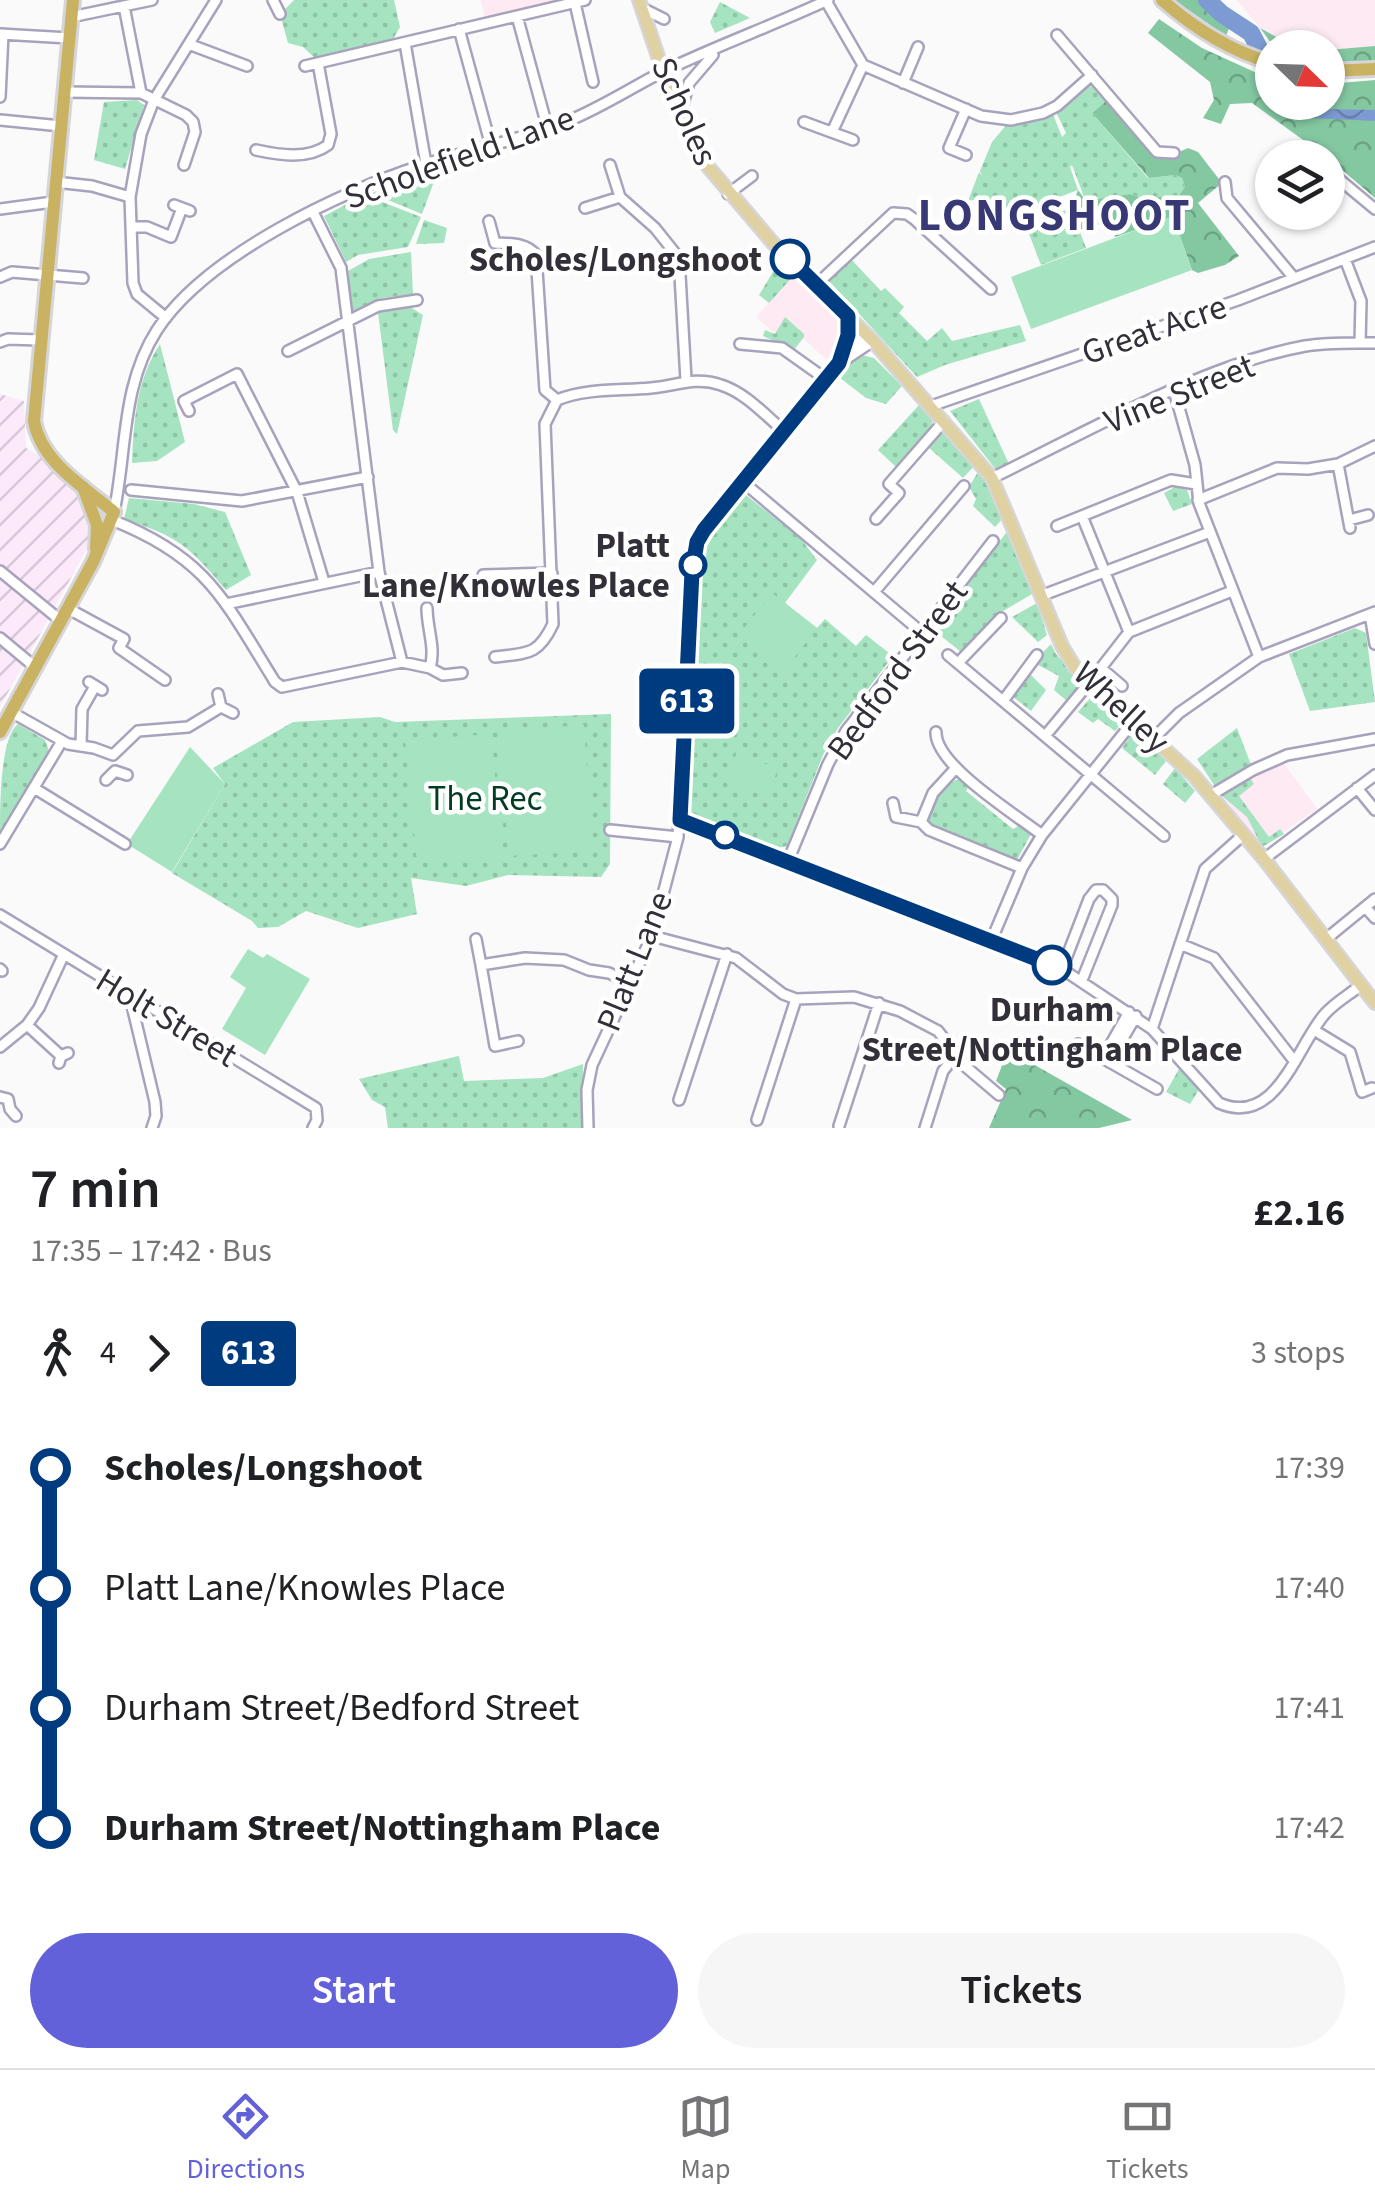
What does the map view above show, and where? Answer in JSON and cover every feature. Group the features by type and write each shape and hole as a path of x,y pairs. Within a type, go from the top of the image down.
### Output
{"highway":[{"path":"0,732 94,562 113,516 50,458 37,436 34,411 73,0"},
{"path":"1162,0 1200,31 1255,58"},
{"path":"1345,70 1375,68"},
{"path":"82,485 96,525 94,562"}],"main road":[{"name":"Scholes","path":"640,4 680,116 704,162 728,194 869,337"},
{"name":"Whelley","path":"869,337 992,478 1062,646 1074,666 1155,737 1211,795 1375,1003"}],"street":[{"path":"71,17 152,0"},
{"path":"273,0 280,14"},
{"path":"828,0 863,65 1001,120 1034,117 1057,106 1092,75"},
{"name":"Scholefield Lane","path":"113,516 128,405 137,373 151,340 166,318 184,296 218,268 366,186 572,120 663,72 828,0"},
{"path":"166,318 134,288 130,197 141,134 154,100 191,45 196,28 214,1"},
{"path":"305,66 580,1 593,82"},
{"path":"640,4 664,19"},
{"path":"124,6 141,93"},
{"path":"517,16 544,115"},
{"path":"459,30 491,146"},
{"path":"0,97 2,34 69,38"},
{"path":"1057,35 1157,152 1174,153"},
{"path":"405,42 426,164"},
{"path":"191,45 247,66"},
{"path":"903,83 918,47"},
{"path":"680,116 689,84 718,49"},
{"path":"256,150 269,157 310,154 328,144 330,134 318,64"},
{"path":"832,132 863,65"},
{"path":"64,92 141,93 193,122 195,132 184,165"},
{"path":"966,109 950,148 966,155"},
{"path":"0,120 61,126"},
{"path":"804,122 853,140"},
{"path":"328,144 336,153"},
{"path":"610,165 620,198 655,228 679,258 686,380"},
{"path":"728,194 752,176"},
{"path":"55,182 92,186 130,197"},
{"path":"1225,182 1227,198 1294,278"},
{"path":"1345,184 1375,209"},
{"path":"585,208 620,198"},
{"path":"0,209 53,202"},
{"path":"130,226 175,239 182,208"},
{"path":"313,212 340,263 378,572 402,662"},
{"path":"817,284 893,213 900,212 914,219 991,289"},
{"path":"489,222 495,243 521,245 536,255 545,390 556,400"},
{"name":"Great Acre","path":"931,406 1238,300 1375,247"},
{"path":"1345,260 1360,301 1360,343"},
{"path":"0,277 12,272 83,278"},
{"path":"288,351 384,304 417,300"},
{"name":"Platt Lane","path":"839,363 848,335 848,316"},
{"name":"Platt Lane","path":"588,1128 587,1090 592,1065 652,936 678,837 692,572 697,542 839,363 869,337"},
{"path":"0,342 39,340"},
{"name":"Vine Street","path":"992,478 1174,390 1307,346 1375,343"},
{"path":"740,344 782,348 827,380"},
{"path":"189,411 184,401 237,374 297,492 324,582"},
{"path":"495,657 533,652 553,624 545,424 556,400 574,393 706,381 735,391 785,432"},
{"path":"1174,390 1195,466 1198,500 1260,657"},
{"path":"876,519 899,493 890,484 944,420"},
{"path":"1198,500 1277,468 1308,469 1338,464 1375,446"},
{"path":"1338,464 1349,524 1368,515"},
{"path":"131,490 242,501 368,477"},
{"path":"1058,526 1171,480 1196,484"},
{"path":"743,482 920,631"},
{"path":"874,592 964,491"},
{"path":"113,516 159,541 209,579 282,687 402,662 448,676 462,673"},
{"path":"1082,516 1129,632"},
{"path":"1043,596 1210,532"},
{"name":"Bedford Street","path":"788,861 839,742 993,540"},
{"path":"0,571 63,614 124,639 119,648 165,680"},
{"path":"226,604 378,572"},
{"path":"483,576 552,573"},
{"path":"1122,686 1101,668 1129,632 1232,590"},
{"path":"427,608 426,631 434,655 430,668"},
{"path":"1155,737 1180,713 1260,657 1372,614 1375,644"},
{"path":"958,663 1001,618"},
{"path":"0,638 34,667"},
{"path":"948,655 1164,836"},
{"path":"1003,701 1037,655"},
{"path":"1045,736 1089,683"},
{"path":"82,746 82,709 95,686"},
{"path":"218,694 220,707"},
{"path":"113,755 138,731 188,727 220,707"},
{"path":"220,707 233,713"},
{"path":"11,712 62,741 113,755"},
{"path":"992,939 1022,868 1042,835 1128,728"},
{"path":"1211,795 1287,755 1375,739"},
{"path":"932,740 955,769 1042,835"},
{"path":"0,844 62,741"},
{"path":"113,755 115,771"},
{"path":"920,822 934,794 955,769"},
{"path":"115,771 128,775"},
{"path":"106,780 115,771"},
{"path":"1264,859 1375,775"},
{"path":"34,788 126,844"},
{"path":"1356,788 1375,810"},
{"path":"893,804 896,817"},
{"path":"884,823 896,817 920,822 929,830 1022,868"},
{"path":"680,820 1062,969 1152,1029 1219,1103 1233,1111 1251,1113 1264,1108 1328,1010 1361,986"},
{"path":"610,830 678,837"},
{"path":"1152,1029 1204,869 1244,835"},
{"path":"1062,969 1089,898 1096,890 1103,890 1112,905 1082,980"},
{"path":"1326,939 1375,899"},
{"path":"1366,906 1375,918"},
{"name":"Holt Street","path":"0,915 316,1108 318,1120 312,1128"},
{"path":"652,936 745,962 796,999 854,997 928,1024 998,1095"},
{"path":"476,939 490,1047 518,1042"},
{"path":"1180,944 1214,958 1295,1062"},
{"path":"0,1047 27,1025 39,1008 64,954"},
{"path":"679,1092 726,954"},
{"path":"480,965 525,958 564,960 630,983"},
{"path":"129,993 154,1102 156,1116 152,1128"},
{"path":"755,1112 796,999"},
{"path":"838,1119 879,1003"},
{"path":"1106,1060 1133,1014"},
{"path":"27,1025 63,1057"},
{"path":"1314,1030 1350,1052 1364,1092"},
{"path":"1078,1044 1157,1089"},
{"path":"925,1128 944,1071 956,1055"},
{"path":"0,1098 8,1099 16,1116"}],"shaded area":[{"path":"481,0 558,0 485,19"},
{"path":"1237,0 1375,0 1375,46 1345,52 1345,30 1262,30"},
{"path":"795,274 843,322 843,343 828,361 784,321 775,334 756,317"},
{"path":"0,394 24,401 26,448 44,458 78,496 90,515 94,536 0,707"},
{"path":"1283,762 1317,809 1262,847 1221,795 1260,770"}],"green space":[{"path":"294,0 394,0 400,27 392,41 315,58 303,47 288,43 280,14"},
{"path":"1174,0 1199,0 1230,26 1226,36"},
{"path":"720,2 750,18 715,33 710,22"},
{"path":"1159,19 1202,48 1255,72 1255,105 1230,104 1221,124 1203,118 1214,100 1210,82 1148,33"},
{"path":"1375,46 1375,64 1345,65 1345,49"},
{"path":"1375,80 1375,198 1345,172 1345,140 1303,140 1275,120 1345,120 1345,83"},
{"path":"1088,86 1096,87 1106,101 1092,113 1148,178 1182,178 1185,187 1179,195 1142,198 1130,194 1086,202 1072,165 1078,190 997,220 988,197 968,201 979,172 982,176 980,171 992,142 1008,123 1037,119 1052,112 1062,137 1066,133 1056,112"},
{"path":"137,100 144,105 125,169 94,160 104,102"},
{"path":"1106,101 1155,158 1166,158 1188,148 1198,152 1222,183 1198,203 1239,256 1225,265 1198,273 1192,270 1173,217 1115,237 1110,221 1079,230 1071,208 1078,190 1086,201 1130,194 1142,198 1179,195 1185,187 1182,178 1175,175 1149,178 1092,113"},
{"path":"438,171 422,214 371,193"},
{"path":"364,195 421,217 408,247 358,255 346,262 324,216"},
{"path":"1071,208 1086,248 1041,265 1026,226"},
{"path":"1173,216 1192,270 1031,329 1011,277"},
{"path":"424,220 447,228 444,243 416,244"},
{"path":"411,252 413,294 381,298 352,312 348,271 369,259"},
{"path":"848,256 881,291 885,288 904,307 899,313 927,341 942,328 952,341 1020,325 1026,341 917,377 829,281"},
{"path":"779,262 795,274 769,303 759,295"},
{"path":"410,307 423,315 397,434 393,430 378,313"},
{"path":"785,317 804,334 794,350 763,336 765,330 775,334"},
{"path":"160,344 185,442 157,461 132,463 141,386"},
{"path":"862,355 874,358 902,386 886,404 866,398 835,374"},
{"path":"979,399 1009,464 997,471 950,411"},
{"path":"919,405 933,419 931,427 896,467 878,450"},
{"path":"943,431 975,465 963,478 928,447"},
{"path":"978,472 983,474 1004,517 995,527 973,506 976,499 969,487"},
{"path":"1175,487 1187,490 1192,504 1173,511 1164,493"},
{"path":"741,491 801,539 817,560 785,603 817,628 825,619 856,646 866,635 893,656 838,728 823,755 787,846 769,850 764,844 689,815 684,809 695,571 705,532"},
{"path":"129,498 194,504 225,512 251,575 226,590 182,545 124,519"},
{"path":"1010,528 1037,591 998,614 961,652 931,628"},
{"path":"772,593 817,628 783,672 738,636"},
{"path":"1037,603 1047,635 1038,642 1012,617"},
{"path":"1355,628 1366,633 1375,702 1310,711 1289,654"},
{"path":"1051,644 1082,683 1068,702 1054,690 1059,676 1038,665 1040,655"},
{"path":"1030,674 1046,690 1031,711 1013,697"},
{"path":"1093,695 1124,721 1115,731 1078,712"},
{"name":"The Rec","path":"611,714 610,864 601,877 508,875 466,886 411,878 417,914 358,928 306,911 278,927 258,928 172,873 225,784 213,768 293,722"},
{"path":"18,724 45,740 49,751 0,834 4,757"},
{"path":"584,725 592,851 508,856 501,731"},
{"path":"1237,728 1253,770 1218,791 1197,759"},
{"path":"1135,730 1166,761 1155,775 1122,748"},
{"name":"The Rec","path":"492,734 501,859 417,863 405,740"},
{"path":"190,747 225,784 172,872 127,844"},
{"path":"737,752 778,769 767,797 725,780"},
{"path":"1175,768 1195,791 1185,803 1163,784"},
{"path":"962,778 970,784 966,791 1013,829 1020,825 1031,834 1017,860 942,828 931,828 927,822 939,795"},
{"path":"1250,778 1254,784 1239,796 1269,837 1280,829 1284,834 1262,847 1247,817 1221,795"},
{"path":"248,949 263,958 267,954 310,979 265,1055 222,1029 246,988 230,977"},
{"path":"1008,1050 1132,1120 1099,1128 989,1128 1006,1089 996,1081"},
{"path":"459,1056 464,1081 543,1078 583,1064 582,1128 388,1128 385,1107 372,1100 359,1079"},
{"path":"1183,1062 1203,1083 1190,1104 1166,1092"}],"water":[{"path":"1199,0 1218,0 1246,22 1255,33 1255,44 1246,33 1230,26"},
{"path":"1345,109 1375,110 1375,121 1345,120"}],"waterway":[{"path":"1207,0 1251,33 1255,41"}],"bus line":[{"name":"613","path":"790,259 848,316 848,335 832,373 697,542 692,572 680,820 1052,965"}],"place":[{"name":"Scholes/Longshoot","path":"790,259"},
{"name":"Platt Lane/Knowles Place","path":"693,565"},
{"name":"Durham Street/Nottingham Place","path":"1052,965"}],"district":[{"name":"LONGSHOOT","path":"1055,214"}]}
